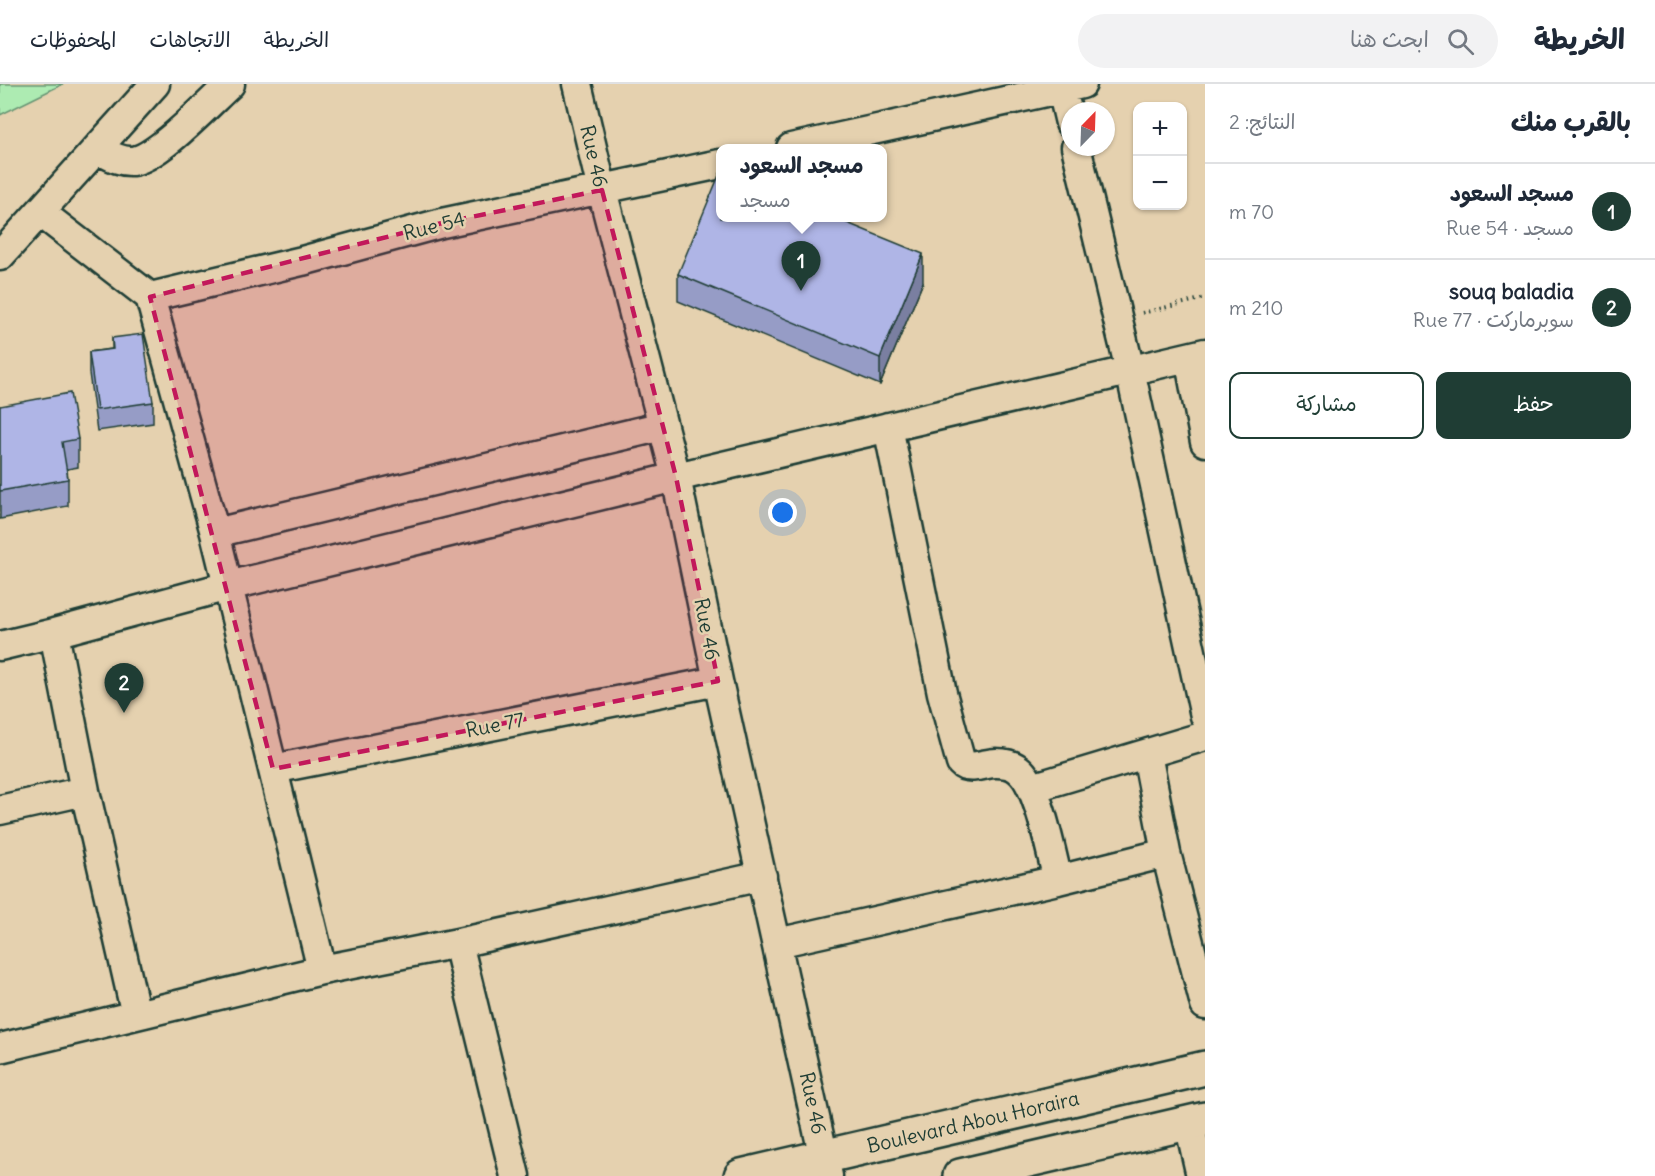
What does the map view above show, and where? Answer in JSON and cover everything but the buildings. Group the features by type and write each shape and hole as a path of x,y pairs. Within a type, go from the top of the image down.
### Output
{"main road":[{"name":"Boulevard Abou Horaira","path":"741,1176 826,1167 1205,1068"},
{"path":"960,1176 1023,1169 1197,1121"}],"street":[{"path":"0,256 155,84"},
{"path":"97,148 117,159 133,161 155,151 230,84"},
{"name":"Rue 46","path":"577,84 676,477 717,681 826,1167"},
{"path":"809,144 1072,87 1071,102"},
{"path":"1078,156 1130,370 1205,716"},
{"name":"Rue 54","path":"150,297 302,261 442,223 716,165"},
{"path":"40,212 150,297 215,533 322,970"},
{"path":"0,646 228,586 676,477 1197,355 1205,442"},
{"path":"215,533 663,426"},
{"path":"888,427 942,693 961,763 968,767 998,763 1010,764 1019,769 1032,788 1058,880"},
{"path":"54,633 85,791 136,1015"},
{"name":"Rue 77","path":"273,769 717,681"},
{"path":"1032,788 1205,736"},
{"path":"1147,754 1166,853 1205,1005"},
{"path":"0,810 85,791"},
{"path":"777,943 1058,880 1166,853"},
{"path":"0,1048 322,970 458,943 762,876"},
{"path":"458,943 515,1176"},
{"path":"1197,1121 1201,1176"}],"path":[{"path":"1117,319 1205,298"}],"highlighted area":[{"path":"602,190 676,477 718,681 273,769 150,297 442,223"}],"green space":[{"path":"0,84 63,84 0,115"}],"place":[{"name":"مسجد السعود","path":"801,291"},
{"name":"souq baladia","path":"124,713"}]}
